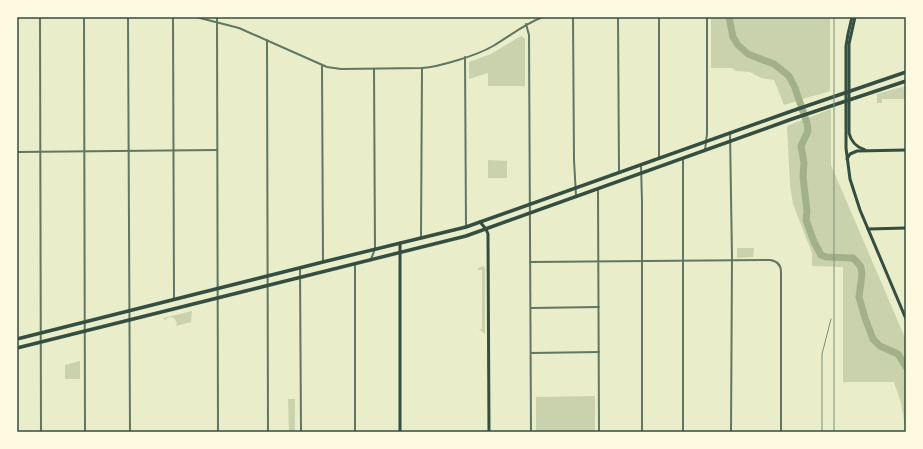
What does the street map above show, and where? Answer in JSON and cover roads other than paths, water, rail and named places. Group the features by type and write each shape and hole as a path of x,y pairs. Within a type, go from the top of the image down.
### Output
{"highway":[{"path":"17,339 375,249 466,228 619,172 906,72"},
{"path":"17,348 466,236 792,119 905,81"}],"main road":[{"path":"852,17 847,42 847,160 851,184 868,229 906,319"},
{"path":"848,79 850,44 855,17"},
{"path":"848,110 850,136 854,144 865,150"},
{"path":"847,160 849,155 854,152 865,150 906,150"},
{"path":"480,222 488,234 489,254 489,432"},
{"path":"868,229 906,228"},
{"path":"400,243 400,432"}],"street":[{"path":"40,17 41,432"},
{"path":"84,17 85,432"},
{"path":"128,17 130,432"},
{"path":"173,17 174,299"},
{"path":"196,17 239,28 322,66 341,69 434,67 488,48 526,24 543,17"},
{"path":"217,17 218,432"},
{"path":"573,17 576,197"},
{"path":"618,17 619,172"},
{"path":"659,17 659,158"},
{"path":"704,151 707,134 707,17"},
{"path":"526,24 529,35 531,432"},
{"path":"267,40 268,432"},
{"path":"464,57 466,228"},
{"path":"322,66 323,262"},
{"path":"421,238 422,68"},
{"path":"371,260 375,249 374,69"},
{"path":"730,133 732,260 731,432"},
{"path":"17,152 217,150"},
{"path":"683,158 683,432"},
{"path":"640,165 642,261 642,432"},
{"path":"598,189 599,432"},
{"path":"530,262 770,260 778,263 782,272 781,432"},
{"path":"355,264 355,432"},
{"path":"300,268 301,432"},
{"path":"530,308 599,307"},
{"path":"531,353 599,352"}],"waterway":[{"path":"729,17 733,37 738,45 748,54 774,64 789,76 795,88 807,123 808,131 801,146 804,163 803,177 807,211 806,220 814,242 821,255 826,257 853,258 861,267 862,274 859,297 873,339 880,346 898,354 906,367"}],"railway":[{"path":"834,17 834,432"},
{"path":"822,432 822,354 831,319"}]}
